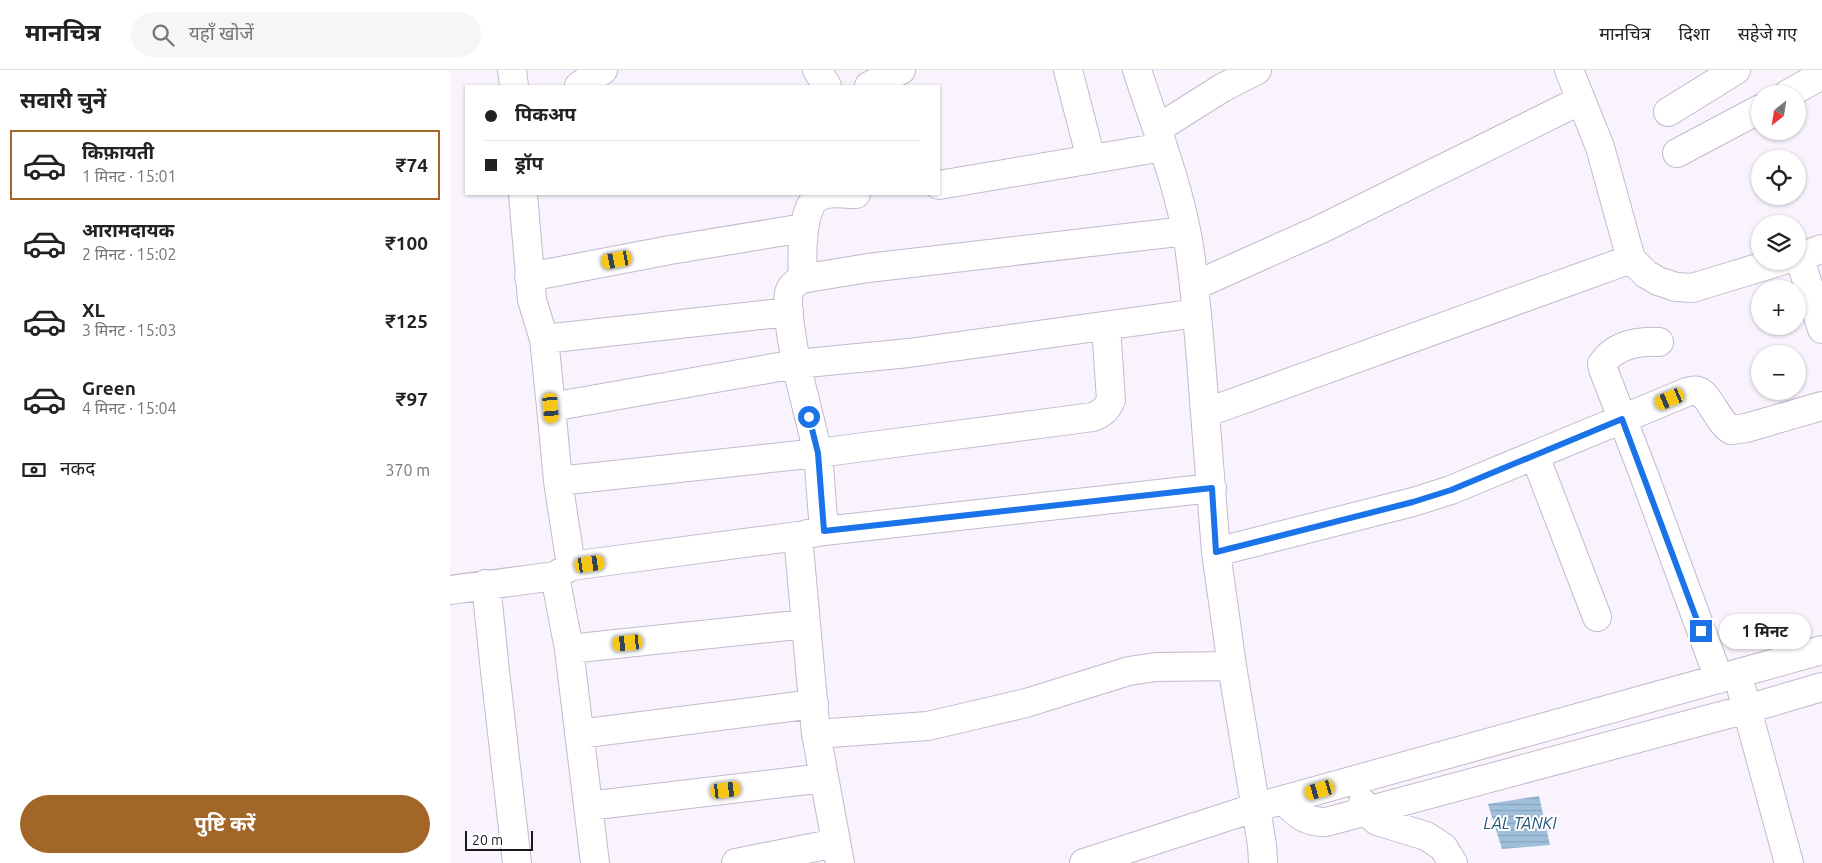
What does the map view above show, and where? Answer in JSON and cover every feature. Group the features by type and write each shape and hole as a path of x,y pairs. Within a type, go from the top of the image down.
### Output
{"street":[{"path":"512,70 514,85"},
{"path":"580,85 602,70"},
{"path":"817,70 826,85"},
{"path":"871,85 901,70"},
{"path":"1068,70 1092,159"},
{"path":"1137,70 1175,184 1186,231 1197,313 1216,552 1254,808 1262,845 1263,863"},
{"path":"940,186 1092,159 1160,138 1222,88 1257,70"},
{"path":"1569,70 1600,147 1631,259 1646,274 1658,281 1676,287 1692,288 1753,270"},
{"path":"1668,112 1736,70"},
{"path":"1801,85 1817,74"},
{"path":"1194,286 1321,229 1581,100"},
{"path":"1677,153 1751,114"},
{"path":"522,195 532,300 544,339 558,482 569,649 595,863"},
{"path":"802,279 802,243 804,228 812,204 819,196 838,195"},
{"path":"529,277 670,250 804,228"},
{"path":"824,531 818,453 796,364 789,312 788,297 795,283 802,279 887,265 1186,231"},
{"path":"1206,413 1631,259"},
{"path":"1804,270 1822,329"},
{"path":"544,339 789,312"},
{"path":"551,408 796,364 910,353 1197,313"},
{"path":"558,482 818,453 1093,417 1108,408 1111,400 1106,326"},
{"path":"1659,342 1644,341 1612,352 1602,364 1602,369 1728,677 1747,709 1790,863"},
{"path":"1216,552 1413,502 1451,490 1687,392 1696,390 1703,393 1722,423 1731,430 1746,428 1822,406"},
{"path":"1534,456 1598,617"},
{"path":"450,590 824,531 1212,488"},
{"path":"736,863 838,853 816,734 798,536"},
{"path":"486,584 494,671 517,863"},
{"path":"569,649 806,624"},
{"path":"1084,863 1254,808 1822,650"},
{"path":"816,734 928,726 1026,703 1129,671 1156,667 1232,666"},
{"path":"1283,800 1311,822 1326,822 1747,709 1822,687"},
{"path":"579,734 814,704"},
{"path":"588,806 824,778"},
{"path":"1357,780 1361,799 1368,812 1377,821 1426,836 1443,847 1453,863"}],"water":[{"name":"LAL TANKI","path":"1539,796 1550,845 1502,849 1488,804"}],"route":[{"path":"809,417 818,453 824,531 1212,488 1216,552 1413,502 1451,490 1622,419 1701,631"}]}
